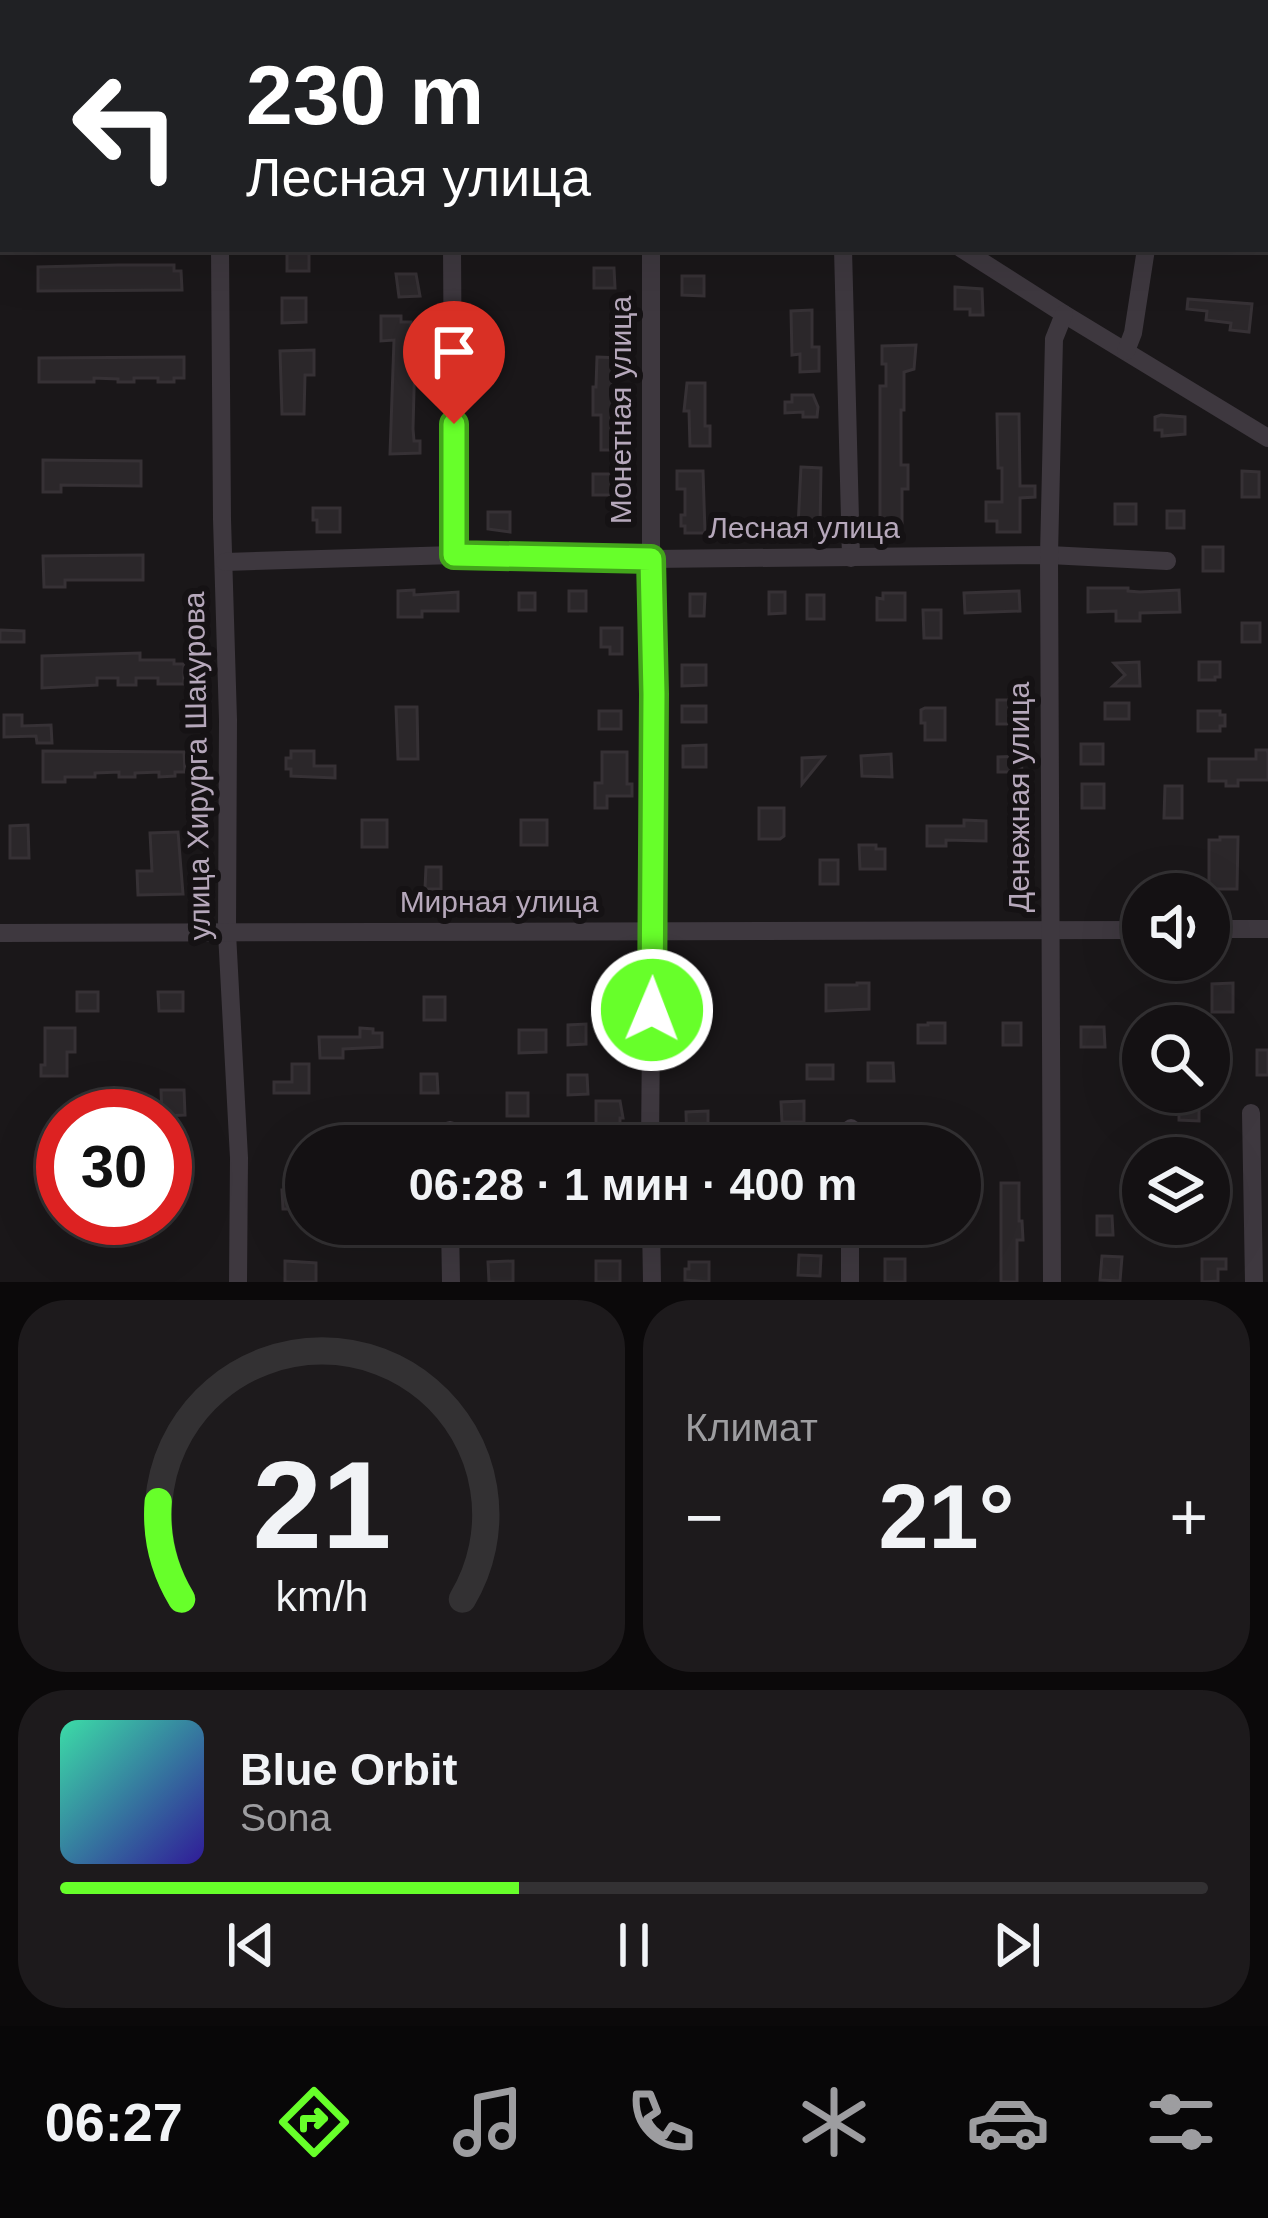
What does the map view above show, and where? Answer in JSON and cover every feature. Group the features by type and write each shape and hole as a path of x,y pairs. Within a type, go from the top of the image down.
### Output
{"street":[{"name":"улица Хирурга Шакурова","path":"220,252 227,933 239,1158 238,1282"},
{"path":"452,252 454,555"},
{"name":"Монетная улица","path":"650,1125 651,252"},
{"path":"843,252 851,558"},
{"path":"967,252 1268,437"},
{"path":"1126,351 1146,252"},
{"name":"Денежная улица","path":"1052,1282 1049,556 1054,339 1064,314"},
{"name":"Лесная улица","path":"225,562 454,555 651,559 1049,556 1167,561"},
{"path":"1230,929 1268,929"},
{"name":"Мирная улица","path":"0,933 1122,930"},
{"path":"1251,1113 1254,1282"},
{"path":"450,1245 451,1282"},
{"path":"651,1245 652,1282"},
{"path":"850,1245 850,1282"}],"building":[{"path":"287,252 309,252 309,271 287,271"},
{"path":"174,265 174,271 181,271 182,290 38,291 38,267"},
{"path":"594,268 614,268 615,288 594,288"},
{"path":"396,274 416,274 420,296 399,297"},
{"path":"682,276 704,276 704,296 682,295"},
{"path":"955,287 982,289 983,315 955,309"},
{"path":"282,298 306,298 306,322 282,323"},
{"path":"1188,299 1252,304 1249,332 1230,330 1231,323 1206,320 1207,311 1187,309"},
{"path":"812,310 812,347 819,347 819,371 800,372 800,354 792,355 791,311"},
{"path":"381,316 401,316 401,322 411,322 413,429 420,453 390,454 394,340 381,341"},
{"path":"916,345 914,369 904,372 901,410 901,465 908,465 902,523 880,523 880,386 886,386 882,346"},
{"path":"314,350 314,375 305,375 304,414 282,414 280,351"},
{"path":"184,357 184,378 174,378 174,382 94,378 94,382 39,382 39,358"},
{"path":"597,357 621,358 621,375 613,375 613,427 621,427 621,445 613,445 613,450 601,450 601,415 593,415"},
{"path":"687,383 705,383 710,446 690,446 689,411 684,411"},
{"path":"792,395 813,395 817,417 785,413 785,402 792,402"},
{"path":"997,414 1019,414 1020,486 1035,486 1035,497 1020,498 1020,532 997,532 997,521 986,521 986,502 1002,502"},
{"path":"1155,417 1185,417 1185,434 1162,436 1162,430 1155,430"},
{"path":"43,460 141,461 141,486 61,485 61,492 43,492"},
{"path":"801,467 821,468 820,527 798,527"},
{"path":"677,471 703,471 705,533 685,533 681,526 685,489 677,489"},
{"path":"1242,471 1259,472 1259,497 1242,497"},
{"path":"593,474 620,474 620,495 593,495"},
{"path":"1115,504 1136,504 1136,524 1115,524"},
{"path":"313,508 340,508 340,532 317,532"},
{"path":"1167,511 1184,511 1184,528 1167,528"},
{"path":"488,512 510,512 510,532 488,529"},
{"path":"1203,547 1223,547 1223,571 1203,571"},
{"path":"143,555 143,580 65,580 65,587 44,587 43,556"},
{"path":"1088,588 1179,590 1180,612 1140,613 1140,621 1116,621 1116,611 1088,612"},
{"path":"414,590 414,595 458,592 458,611 398,617 398,591"},
{"path":"569,591 586,591 586,611 569,611"},
{"path":"1019,591 1020,611 965,613 964,593"},
{"path":"769,592 785,592 785,613 769,614"},
{"path":"519,593 535,593 535,610 519,610"},
{"path":"883,593 905,593 905,620 877,620 877,598 883,599"},
{"path":"690,594 705,594 704,616 690,616"},
{"path":"807,595 824,595 824,619 807,619"},
{"path":"923,610 941,610 941,638 924,638"},
{"path":"1242,623 1260,623 1260,642 1242,642"},
{"path":"601,628 622,628 622,654 610,654 610,647 601,647"},
{"path":"0,630 24,631 24,642 0,642"},
{"path":"140,653 140,660 184,664 184,684 136,678 136,685 118,685 118,678 97,678 97,685 42,688 42,656"},
{"path":"1139,662 1140,686 1113,686 1125,675 1114,663"},
{"path":"1199,662 1220,662 1220,677 1199,680"},
{"path":"682,665 706,665 706,685 682,686"},
{"path":"997,700 1021,700 1021,724 997,724"},
{"path":"1105,703 1129,703 1129,719 1105,719"},
{"path":"682,706 706,706 706,722 682,722"},
{"path":"396,707 417,707 418,759 398,759"},
{"path":"945,708 945,740 925,740 921,710"},
{"path":"599,711 621,711 621,729 599,729"},
{"path":"1198,711 1220,711 1225,726 1220,731 1198,731"},
{"path":"4,715 22,715 22,726 51,725 52,743 37,743 36,736 4,737"},
{"path":"1081,744 1103,744 1103,764 1081,764"},
{"path":"706,745 706,767 683,767 683,746"},
{"path":"1256,750 1267,750 1268,780 1238,780 1238,786 1209,781 1209,759 1256,759"},
{"path":"43,751 184,752 185,772 159,777 159,772 135,773 135,777 95,773 95,777 43,782"},
{"path":"291,751 314,751 314,766 335,766 335,778 291,776 286,758 291,758"},
{"path":"602,752 627,752 627,784 632,784 632,796 607,796 607,808 595,808 595,783 602,783"},
{"path":"891,754 892,777 862,776 861,756"},
{"path":"1021,756 1022,772 998,772 998,757"},
{"path":"824,757 802,784 802,758"},
{"path":"1082,784 1104,784 1104,808 1082,808"},
{"path":"1165,786 1182,786 1182,818 1164,818"},
{"path":"759,808 784,808 784,836 759,839"},
{"path":"362,820 387,820 387,847 362,847"},
{"path":"521,820 547,820 547,845 521,845"},
{"path":"964,820 986,821 986,841 946,840 946,846 927,846 927,826 964,826"},
{"path":"28,825 29,858 10,858 10,826"},
{"path":"178,832 183,894 138,895 137,871 152,871 150,833"},
{"path":"1238,837 1237,889 1230,889 1230,873 1209,873 1209,840"},
{"path":"859,845 885,849 885,869 860,869"},
{"path":"820,860 838,860 838,884 820,884"},
{"path":"426,867 441,867 441,889 425,889"},
{"path":"869,983 869,1009 826,1011 826,985"},
{"path":"1233,983 1233,1012 1230,1005 1212,1005 1212,984"},
{"path":"77,992 98,992 98,1011 77,1011"},
{"path":"158,992 183,992 183,1011 159,1011"},
{"path":"424,997 445,997 445,1020 424,1020"},
{"path":"945,1023 945,1043 918,1043 918,1025"},
{"path":"1003,1023 1021,1023 1021,1045 1003,1045"},
{"path":"586,1024 586,1044 568,1045 568,1025"},
{"path":"1081,1027 1104,1027 1105,1047 1081,1047"},
{"path":"45,1028 75,1028 75,1052 67,1052 67,1076 41,1076"},
{"path":"360,1028 382,1033 382,1047 343,1049 343,1058 320,1058 319,1037 360,1037"},
{"path":"519,1030 546,1030 546,1052 519,1053"},
{"path":"1257,1050 1268,1050 1268,1075 1257,1075"},
{"path":"868,1063 893,1063 894,1081 868,1081"},
{"path":"292,1064 309,1064 309,1093 274,1093 274,1082 292,1082"},
{"path":"807,1065 833,1065 833,1079 807,1079"},
{"path":"421,1074 437,1074 438,1093 421,1093"},
{"path":"568,1075 587,1075 588,1094 568,1095"},
{"path":"507,1093 528,1093 528,1116 507,1116"},
{"path":"596,1101 620,1101 620,1125 596,1124"},
{"path":"804,1101 804,1122 782,1122 781,1102"},
{"path":"708,1111 708,1125 686,1125 686,1112"},
{"path":"1179,1113 1199,1113 1199,1121 1179,1120"},
{"path":"1001,1183 1019,1183 1023,1240 1017,1240 1017,1282 1001,1282"},
{"path":"1097,1216 1112,1216 1113,1235 1097,1235"},
{"path":"799,1255 821,1256 820,1276 798,1275"},
{"path":"1102,1256 1122,1257 1120,1281 1100,1280"},
{"path":"885,1259 905,1259 905,1282 885,1282"},
{"path":"1202,1259 1226,1259 1226,1269 1218,1269 1218,1281 1202,1282"},
{"path":"285,1261 316,1263 316,1282 285,1282"},
{"path":"513,1261 513,1282 489,1282 488,1262"},
{"path":"596,1261 620,1261 620,1282 596,1282"},
{"path":"689,1262 709,1262 709,1282 685,1280"}],"route":[{"path":"454,424 454,555 651,559 652,1010"}]}
